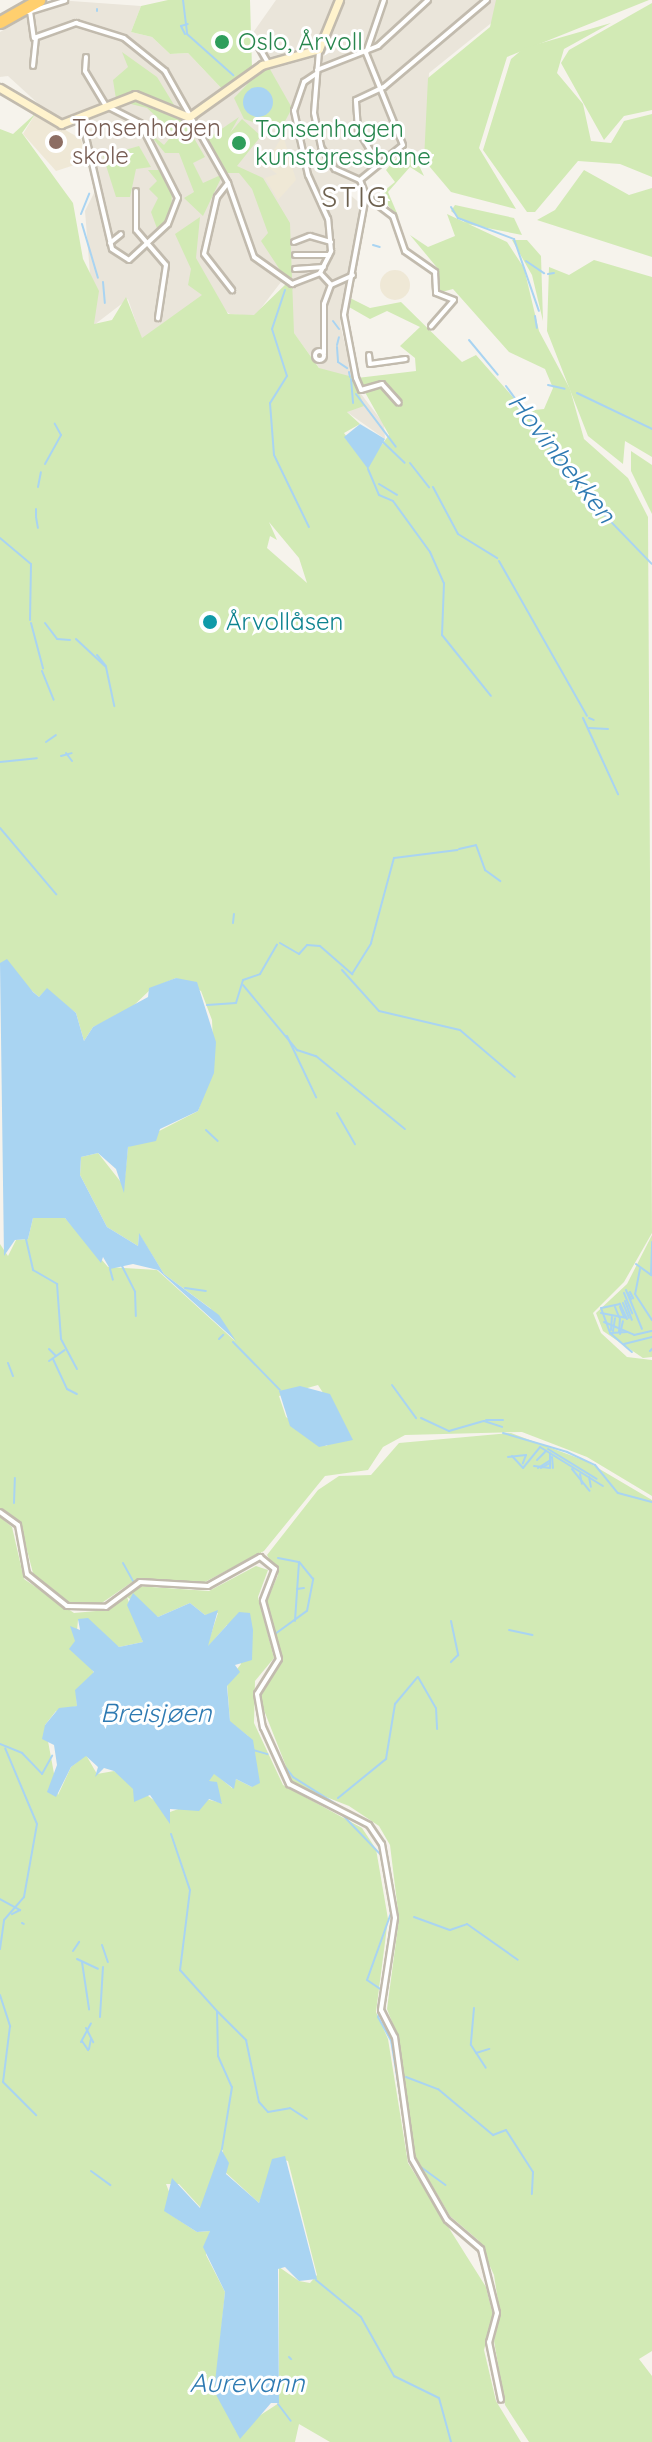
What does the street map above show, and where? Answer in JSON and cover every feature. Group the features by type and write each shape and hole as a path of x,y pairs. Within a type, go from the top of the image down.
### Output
{"highway":[{"path":"0,20 39,0"},
{"path":"0,20 29,6"}],"street":[{"path":"339,0 319,49 314,113 325,156 360,180 366,196 344,315 358,388 384,384 390,401 399,403"},
{"path":"360,180 403,145 366,53 384,0"},
{"path":"36,37 76,23 124,38 165,71 228,183 264,270 292,284 320,273 329,255 331,242 295,116 303,84 316,72 366,53 428,0"},
{"path":"378,163 360,136 354,105 381,89 487,0"},
{"path":"15,19 29,6 65,1"},
{"path":"29,6 36,37 33,66"},
{"path":"256,42 268,63"},
{"path":"0,88 18,93 53,122 82,120 106,106 139,95 176,117 191,116 268,63 319,49"},
{"path":"82,120 110,243 125,261 148,244 173,218 178,198 138,121 106,106 84,68 86,57"},
{"path":"143,147 151,142"},
{"path":"228,183 217,197 204,254 232,290"},
{"path":"136,191 134,224 166,265 158,318"},
{"path":"366,196 393,216 405,251 435,272 436,293 454,300 431,326"},
{"path":"110,243 121,234"},
{"path":"294,242 310,236 331,242"},
{"path":"295,255 329,255"},
{"path":"295,269 324,267"},
{"path":"320,273 331,285"},
{"path":"324,353 322,310 331,285 353,275"},
{"path":"369,355 370,364 406,359"},
{"path":"0,1512 18,1525 27,1574 67,1606 106,1607 140,1582 208,1586 260,1557 276,1570 263,1601 280,1657 257,1694 263,1727 289,1784 369,1825 382,1844 395,1918 381,2010 395,2037 413,2162 447,2220 481,2249 497,2313 489,2342 501,2400"}],"shaded area":[{"path":"57,0 141,6 131,32 152,37 170,54 188,53 224,91 262,64 250,37 276,0 500,0 495,20 429,73 426,155 404,146 348,193 363,206 340,324 353,378 320,369 293,332 289,283 281,282 255,316 230,314 204,297 142,340 128,299 94,325 85,211 99,183 85,124 55,119 8,76 0,77 0,32"},
{"name":"Tonsenhagen skole","path":"36,113 81,139 87,161 56,171 23,134"},
{"path":"283,135 296,180 278,200 265,178 277,174 265,165"},
{"path":"395,270 406,274 410,285 406,296 395,300 384,296 380,285 384,274"},
{"path":"358,390 384,424 385,439 347,412"}],"green space":[{"path":"168,0 250,0 252,68 224,91 188,53 170,54 152,37 131,32 141,6"},
{"path":"496,0 649,0 507,57 479,148 516,209 451,192 424,160 428,78 490,27"},
{"path":"652,3 652,110 624,116 604,140 561,63 569,50"},
{"path":"611,23 564,49 557,73 583,104 591,141 611,143 624,121 652,114 652,177 620,164 578,161 535,212 527,212 483,150 511,59 524,48"},
{"path":"122,52 157,77 179,113 141,94 116,99 113,80 128,67"},
{"path":"267,64 292,108 280,131 244,119 234,98"},
{"path":"144,99 184,121 205,157 193,163 203,183 223,174 203,216 184,198 194,192 179,153 165,153 145,129 164,145 174,133 147,108 123,102"},
{"path":"36,113 22,133 73,203 83,259 99,291 94,324 112,320 126,297 142,338 202,295 188,285 191,269 175,234 200,217 196,258 228,314 254,315 288,282 261,241 268,233 252,189 239,173 224,173 207,139 239,117 230,133 242,119 261,136 237,166 263,178 290,223 294,333 319,368 353,377 364,406 347,412 360,424 344,433 367,464 389,435 357,378 416,371 415,358 400,346 420,327 387,311 370,319 349,307 350,298 370,308 401,302 462,362 476,355 525,411 544,409 553,388 545,369 509,352 453,289 438,293 439,270 410,235 428,247 455,236 447,214 507,242 524,268 539,331 570,389 584,439 628,478 648,517 652,1233 624,1282 593,1313 601,1333 627,1357 652,1360 652,1496 587,1457 522,1432 405,1435 383,1447 368,1470 325,1476 264,1551 201,1584 135,1580 96,1607 66,1604 34,1577 20,1523 0,1510 0,1244 8,1256 16,1240 28,1239 33,1218 65,1218 108,1267 157,1270 235,1341 210,1308 164,1274 139,1234 138,1246 107,1227 80,1175 81,1157 98,1153 124,1186 128,1147 198,1111 214,1066 212,1020 201,991 176,978 152,988 128,1011 93,1027 84,1041 76,1013 46,990 39,997 0,963 0,129 13,134","holes":["269,522 299,558 307,583 267,548 270,536 277,540","318,1385 349,1433 326,1446 286,1417 279,1396"]},
{"path":"139,146 151,167 136,169 130,197 116,197 103,156"},
{"path":"402,151 416,159 424,176 410,167 388,192 399,218 379,195 395,182 386,170"},
{"path":"148,170 159,170 172,192 171,217 158,231 151,212 158,198 149,189 157,181"},
{"path":"584,170 629,195 652,188 652,257 537,220 555,210"},
{"path":"455,205 514,218 522,235 467,224 451,211"},
{"path":"512,240 527,240 541,256 543,321 532,275"},
{"path":"594,260 652,277 652,457 625,441 623,464 588,436 547,331 549,267 569,275"},
{"path":"631,451 652,465 652,514 631,471"},
{"path":"652,1235 652,1357 643,1358 603,1331 596,1313 627,1284"},
{"path":"511,1433 586,1461 652,1500 652,2351 639,2359 652,2376 652,2442 529,2442 505,2405 494,2341 500,2314 494,2275 478,2240 450,2216 414,2154 399,2040 387,2009 399,1919 390,1845 379,1826 349,1806 293,1784 258,1695 281,1657 265,1605 278,1575 267,1555 318,1490 339,1476 371,1475 399,1443"},
{"path":"0,1517 12,1527 24,1579 74,1613 107,1610 137,1586 209,1591 256,1566 268,1570 258,1597 274,1658 255,1681 254,1723 283,1785 362,1828 376,1849 388,1919 376,2012 388,2039 408,2163 486,2287 493,2315 484,2350 496,2401 521,2442 330,2442 299,2424 295,2442 0,2442","holes":["127,1597 158,1617 190,1603 205,1615 218,1613 206,1649 227,1625 241,1664 227,1682 230,1722 248,1736 256,1774 252,1787 236,1779 232,1788 214,1773 208,1780 222,1803 206,1799 170,1812 114,1771 97,1774 86,1755 71,1767 58,1795 45,1725 56,1711 77,1706 76,1690 94,1673 76,1642 78,1620 119,1647 143,1642","223,2149 223,2170 259,2203 277,2158 288,2161 317,2275 310,2283 299,2281 279,2267 279,2403 236,2431 216,2385 225,2292 206,2255 210,2231 197,2232 165,2211 172,2199 166,2184 179,2184 201,2208"]}],"water":[{"path":"258,87 268,92 273,102 268,112 258,117 248,112 243,102 248,92"},
{"path":"360,424 385,439 368,469 344,437"},
{"path":"7,959 39,997 47,988 76,1013 84,1041 93,1027 148,997 149,988 176,978 197,982 216,1042 214,1073 198,1111 160,1129 156,1141 128,1147 124,1193 116,1169 98,1153 81,1157 80,1175 107,1227 138,1246 139,1233 164,1274 219,1315 236,1341 158,1270 133,1264 110,1269 103,1257 101,1263 65,1218 33,1218 28,1239 15,1240 4,1256 0,963"},
{"path":"300,1386 330,1394 353,1440 319,1447 290,1426 279,1391"},
{"name":"Breisjøen","path":"133,1593 158,1617 190,1603 205,1615 218,1610 208,1646 239,1612 250,1613 253,1630 252,1660 235,1665 240,1672 227,1686 230,1721 253,1740 260,1783 252,1787 236,1779 234,1789 214,1774 209,1781 217,1782 222,1804 209,1799 199,1811 170,1809 170,1824 150,1795 134,1802 133,1789 114,1771 104,1768 95,1777 98,1767 86,1756 71,1767 56,1797 47,1792 57,1765 54,1745 42,1739 45,1725 59,1708 77,1706 75,1690 94,1672 69,1649 75,1641 70,1626 80,1630 78,1619 88,1618 119,1647 143,1642 127,1605"},
{"name":"Aurevann","path":"221,2149 229,2163 226,2174 259,2203 272,2159 285,2156 317,2279 299,2281 285,2267 278,2269 279,2403 271,2403 240,2439 214,2391 225,2292 203,2247 210,2231 197,2232 164,2211 172,2178 200,2208"}],"waterway":[{"name":"Hovinbekken","path":"183,0 187,34 233,75"},
{"name":"Hovinbekken","path":"185,34 181,26 188,24"},
{"path":"81,214 89,194"},
{"path":"451,207 458,218 514,239 539,311"},
{"path":"82,224 98,278"},
{"name":"Hovinbekken","path":"373,245 380,247"},
{"path":"526,261 544,273"},
{"path":"548,274 554,273"},
{"path":"103,282 105,303"},
{"path":"285,290 272,329 287,376 270,403 274,455 309,527"},
{"path":"535,316 537,328"},
{"path":"333,321 339,329"},
{"path":"337,345 339,337"},
{"name":"Hovinbekken","path":"469,340 498,375"},
{"path":"337,347 338,362 347,368"},
{"path":"349,372 350,377"},
{"path":"351,379 353,403"},
{"path":"548,385 565,389"},
{"name":"Hovinbekken","path":"506,386 587,497 652,564"},
{"path":"577,393 652,429"},
{"path":"356,394 396,447"},
{"path":"45,464 61,435 55,424"},
{"path":"383,442 405,463"},
{"path":"410,463 429,487"},
{"path":"368,469 379,495 393,501 430,552 444,583 442,635 491,696"},
{"path":"38,487 41,472"},
{"path":"379,484 397,495"},
{"path":"433,487 458,534 497,558"},
{"path":"36,509 36,516"},
{"path":"36,517 38,528"},
{"path":"0,538 31,564 30,620"},
{"path":"499,561 587,716"},
{"path":"31,623 43,668"},
{"path":"45,623 57,639 70,640"},
{"path":"76,639 106,667 114,706"},
{"path":"97,655 106,666"},
{"path":"42,671 54,700"},
{"path":"583,718 618,794"},
{"path":"589,718 594,720"},
{"path":"589,728 608,729"},
{"path":"46,742 56,735"},
{"path":"66,753 72,761"},
{"path":"61,756 72,753"},
{"path":"0,762 37,758"},
{"path":"0,828 56,894"},
{"path":"459,849 476,845 485,870 500,881"},
{"path":"280,943 299,954 307,945 320,946 352,974 371,943 394,858 457,850"},
{"path":"233,923 234,914"},
{"path":"207,1005 236,1003 243,980 260,974 277,944"},
{"path":"342,970 379,1011 460,1030 515,1077"},
{"path":"243,985 297,1050 316,1056 405,1129"},
{"path":"287,1036 316,1097"},
{"path":"337,1113 355,1144"},
{"path":"206,1130 218,1141"},
{"path":"26,1239 33,1270 57,1284 61,1339 77,1369"},
{"path":"636,1264 651,1275 652,1242"},
{"path":"122,1266 135,1292 136,1316"},
{"path":"110,1269 113,1280"},
{"path":"640,1269 635,1294 652,1320"},
{"path":"185,1288 206,1291"},
{"path":"626,1290 642,1329"},
{"path":"630,1292 633,1298"},
{"path":"624,1293 632,1313"},
{"path":"628,1293 631,1299"},
{"path":"625,1301 632,1320"},
{"path":"623,1303 629,1318"},
{"path":"627,1319 620,1304 601,1308 610,1333 632,1352"},
{"path":"615,1307 619,1317"},
{"path":"620,1307 624,1317"},
{"path":"601,1313 626,1318"},
{"path":"611,1330 612,1317"},
{"path":"613,1331 615,1318"},
{"path":"619,1332 620,1318"},
{"path":"620,1334 623,1321"},
{"path":"604,1322 634,1335 652,1331"},
{"path":"611,1333 627,1332"},
{"path":"219,1339 223,1335"},
{"path":"624,1344 652,1337"},
{"path":"233,1342 280,1390"},
{"path":"49,1349 56,1356"},
{"path":"49,1361 65,1350"},
{"path":"53,1359 67,1389 77,1394"},
{"path":"8,1363 13,1376"},
{"path":"392,1385 416,1418"},
{"path":"421,1418 449,1431 484,1421 502,1427"},
{"path":"486,1420 503,1420"},
{"path":"503,1433 567,1452 595,1465 618,1493 652,1502"},
{"path":"540,1447 603,1486"},
{"path":"512,1456 523,1468 540,1447"},
{"path":"548,1449 597,1479"},
{"path":"537,1460 546,1451"},
{"path":"534,1466 550,1468 550,1453"},
{"path":"508,1457 526,1455 523,1463"},
{"path":"552,1457 553,1468"},
{"path":"538,1468 549,1461"},
{"path":"541,1468 550,1463"},
{"path":"572,1469 590,1491"},
{"path":"580,1474 582,1484"},
{"path":"589,1477 591,1487"},
{"path":"14,1503 15,1478"},
{"path":"278,1558 299,1562 295,1621"},
{"path":"275,1634 307,1611 313,1579 299,1562"},
{"path":"123,1563 134,1583"},
{"path":"297,1589 304,1588"},
{"path":"451,1621 458,1655 451,1662"},
{"path":"509,1630 532,1635"},
{"path":"338,1798 386,1759 395,1704 418,1677 436,1708 437,1729"},
{"path":"0,1744 22,1753 42,1774 52,1756"},
{"path":"0,1949 4,1920 24,1897 37,1824 5,1748"},
{"path":"253,1750 267,1754"},
{"path":"279,1759 293,1777 353,1815"},
{"path":"335,1807 382,1856"},
{"path":"171,1834 190,1890 180,1970 217,2011 218,2056 232,2087 222,2149"},
{"path":"385,1869 391,1913 367,1980 382,1990 378,2017 391,2040 407,2137"},
{"path":"0,1899 20,1910 12,1914"},
{"path":"414,1917 450,1930 467,1924 518,1960"},
{"path":"73,1951 79,1942"},
{"path":"102,1945 108,1962"},
{"path":"77,1959 98,1969"},
{"path":"82,1962 89,2009"},
{"path":"100,2017 103,1967"},
{"path":"0,1995 10,2026 3,2082 36,2115"},
{"path":"474,2008 471,2045 486,2068"},
{"path":"218,2012 246,2040 259,2102 268,2112 290,2108 307,2119"},
{"path":"81,2042 91,2023"},
{"path":"86,2028 93,2042"},
{"path":"89,2049 91,2039"},
{"path":"82,2041 88,2050"},
{"path":"476,2053 489,2049"},
{"path":"406,2077 438,2089 493,2135 506,2130 533,2172 532,2194"},
{"path":"418,2165 446,2185"},
{"path":"91,2171 110,2185"},
{"path":"316,2280 361,2317 394,2376 439,2398 451,2442"},
{"path":"278,2404 291,2421"}],"place":[{"name":"Oslo, Årvoll","path":"222,42"},
{"name":"Tonsenhagen skole","path":"56,142"},
{"name":"Tonsenhagen kunstgressbane","path":"239,143"},
{"name":"Årvollåsen","path":"210,622"}],"district":[{"name":"STIG","path":"355,197"}]}
